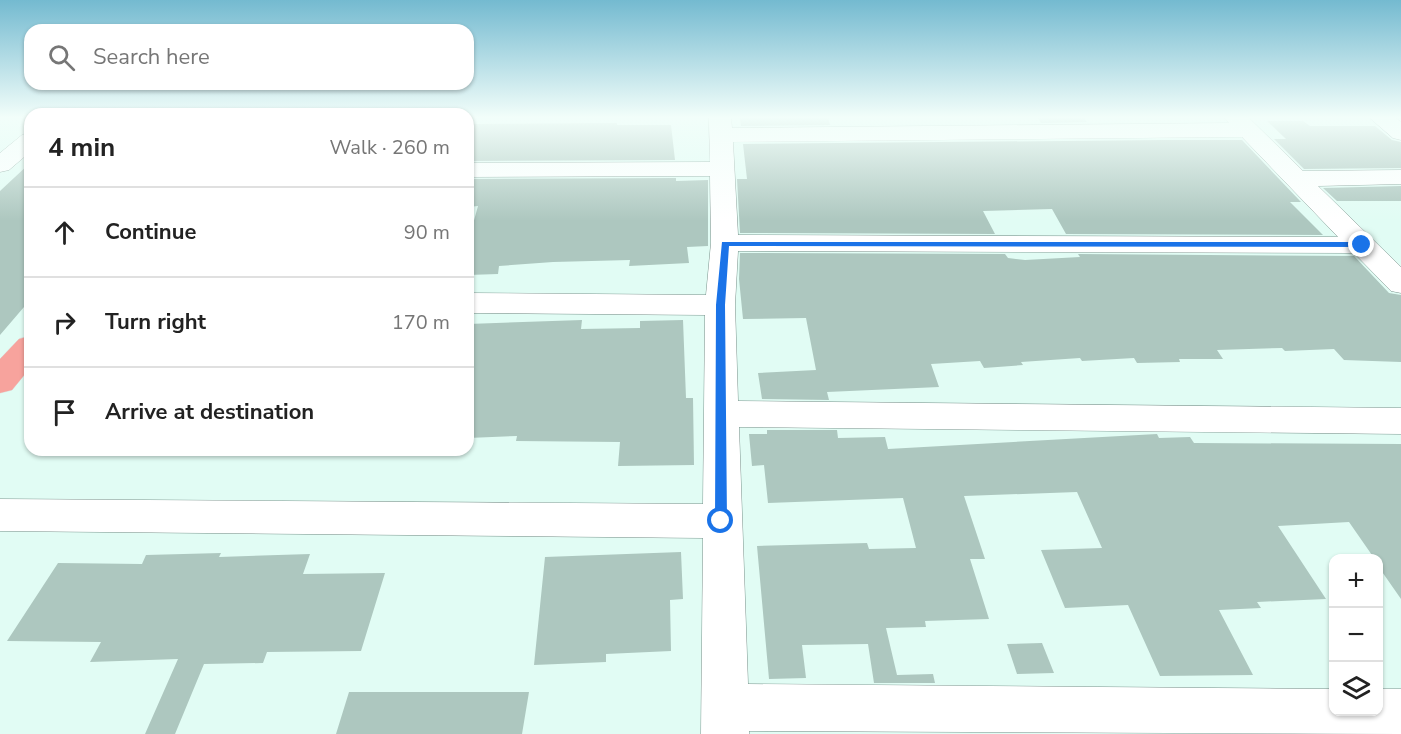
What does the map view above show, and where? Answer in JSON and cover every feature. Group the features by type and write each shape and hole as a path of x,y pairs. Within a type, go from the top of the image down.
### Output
{"main road":[{"path":"0,381 24,354"}],"street":[{"path":"0,165 15,152"},
{"path":"720,152 725,243 720,305 725,721 1401,713"},
{"path":"1270,152 1401,285"},
{"path":"474,170 720,169"},
{"path":"1296,178 1401,177"},
{"path":"725,243 1362,245"},
{"path":"474,303 720,305"},
{"path":"720,414 1401,421"},
{"path":"0,516 721,521"}],"building":[{"path":"474,152 674,152 675,160 474,161"},
{"path":"744,152 1254,152 1301,202 1290,202 1323,235 1066,234 1052,209 983,211 995,234 740,233 737,179 747,179"},
{"path":"1287,152 1401,152 1401,168 1304,169"},
{"path":"24,169 24,307 0,335 0,191"},
{"path":"676,178 676,181 708,180 708,246 687,247 689,263 629,266 630,260 553,262 499,266 498,274 474,275 474,220 478,206 474,206 474,179"},
{"path":"1401,186 1401,201 1337,201 1323,188"},
{"path":"740,253 1005,254 1008,258 1025,260 1080,257 1078,254 1354,256 1389,293 1401,295 1401,362 1344,360 1334,349 1285,351 1282,348 1217,350 1223,359 1179,359 1180,362 1137,363 1134,358 1082,361 1080,358 1021,362 1023,365 984,368 980,361 931,364 939,387 827,392 829,400 762,399 758,373 816,370 806,318 743,319 739,279"},
{"path":"582,320 581,329 640,328 640,321 683,320 686,398 693,398 694,465 618,466 620,442 516,441 517,436 474,438 474,324"},
{"path":"767,430 837,430 838,438 885,437 888,449 1157,434 1159,438 1190,437 1194,443 1401,444 1401,599 1383,573 1383,554 1371,554 1349,522 1278,526 1326,599 1257,602 1261,608 1219,610 1253,675 1160,676 1128,605 1065,608 1041,550 1102,548 1077,492 964,496 985,559 970,559 989,619 925,621 926,627 886,628 897,675 933,674 935,683 874,683 868,644 802,645 806,678 769,679 757,546 867,543 869,549 916,548 903,498 768,503 764,465 752,466 749,434 767,434"},
{"path":"681,552 683,599 670,600 671,651 606,654 606,662 534,665 545,557"},
{"path":"221,553 219,557 310,554 303,574 385,573 361,651 267,652 263,663 204,664 175,734 145,734 178,659 90,662 101,642 7,641 58,563 142,564 146,555"},
{"path":"1042,643 1054,673 1017,674 1007,644"},
{"path":"349,692 529,692 522,734 336,734"}],"route":[{"path":"721,521 720,305 725,243 1362,245"}]}
